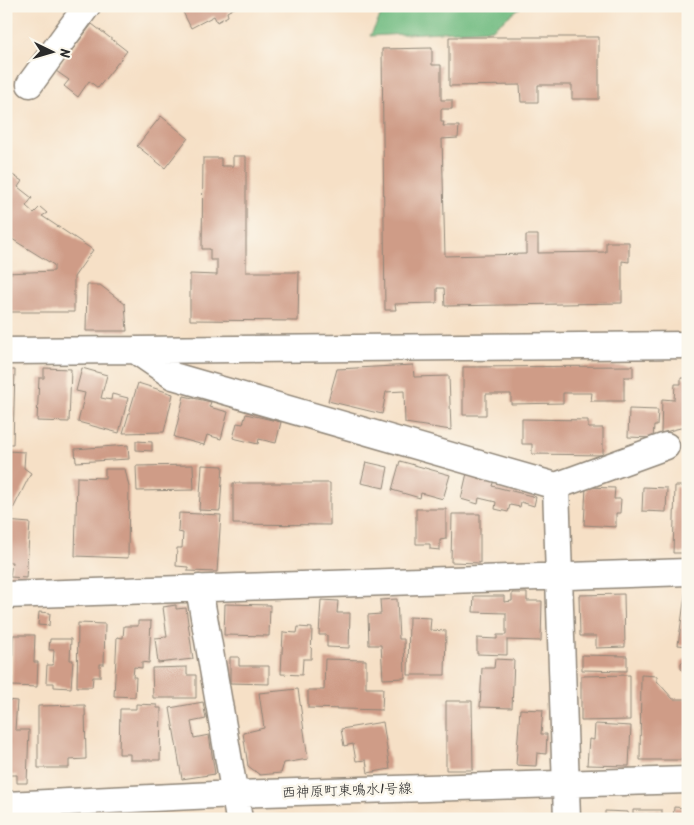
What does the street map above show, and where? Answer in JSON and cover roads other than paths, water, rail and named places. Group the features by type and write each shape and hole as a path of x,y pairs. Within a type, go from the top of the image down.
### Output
{"street":[{"path":"30,84 87,6"},
{"path":"6,351 688,345"},
{"path":"135,350 173,376 556,486 666,446"},
{"path":"556,486 567,819"},
{"path":"6,595 688,572"},
{"path":"199,588 237,807"},
{"name":"西神原町東鳴水1号線","path":"6,805 237,807 565,784 688,780"}]}
